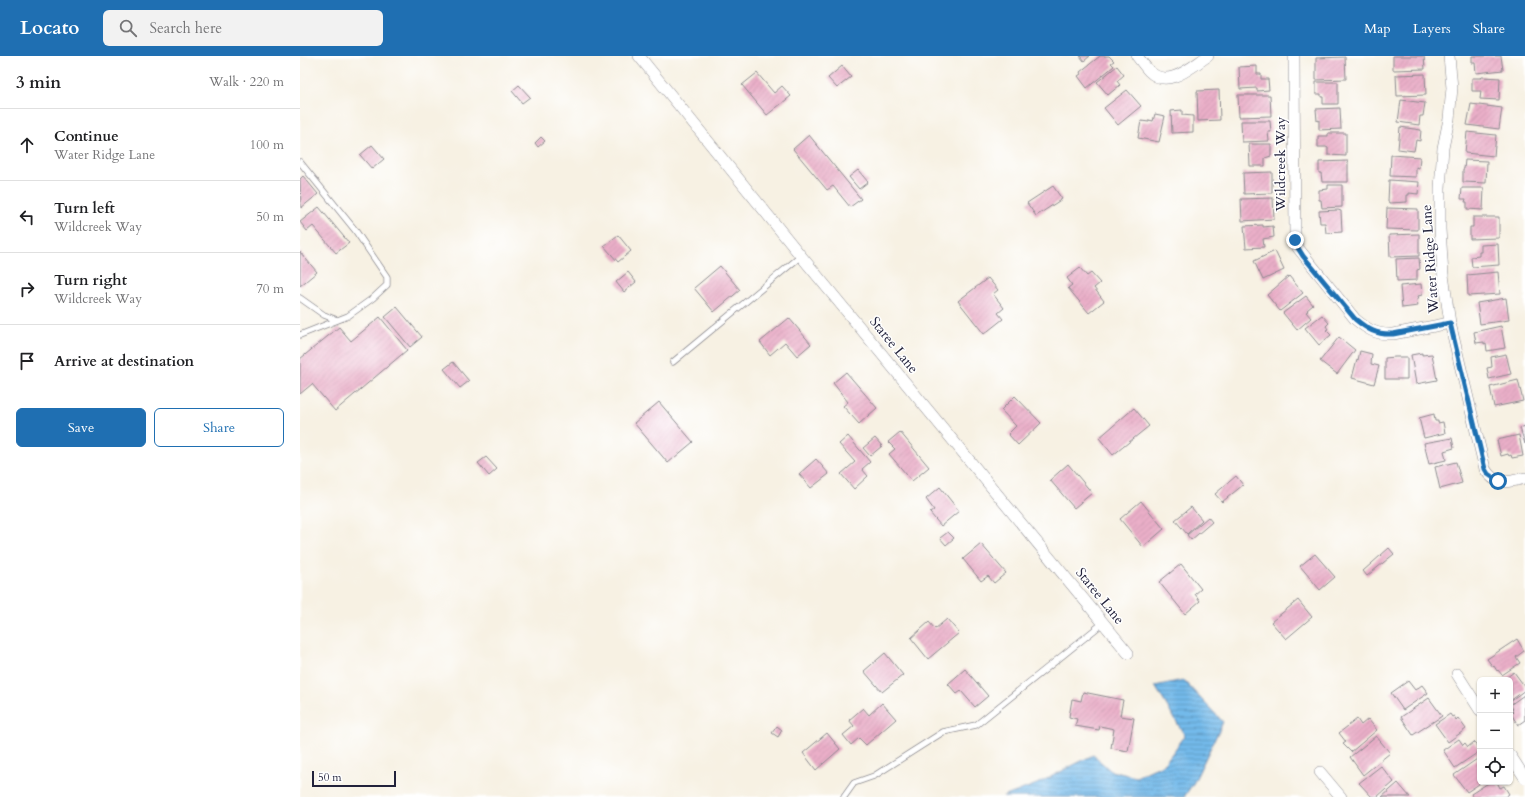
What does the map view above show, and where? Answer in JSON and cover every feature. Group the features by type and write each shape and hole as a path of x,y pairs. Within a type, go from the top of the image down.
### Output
{"street":[{"name":"Staree Lane","path":"639,56 801,256 1128,653"},
{"path":"1137,56 1154,75 1170,78 1177,76 1208,56"},
{"name":"Wildcreek Way","path":"1294,56 1295,240 1298,248 1355,319 1364,327 1374,332 1393,334 1450,323"},
{"name":"Water Ridge Lane","path":"1449,56 1452,88 1449,119 1443,148 1440,188 1440,229 1450,323 1485,469 1493,478 1503,483 1525,478"},
{"path":"1457,674 1477,705"},
{"path":"1513,760 1525,778"},
{"path":"1320,772 1341,797"}],"lane":[{"path":"300,162 355,230 388,277 387,285 374,298 348,316 300,335"},
{"path":"674,362 801,256"},
{"path":"300,298 324,315 337,320"},
{"path":"844,797 854,783 874,776 943,732 976,725 1103,623"}],"water":[{"path":"1183,680 1223,722 1194,782 1184,797 1003,797 1037,784 1093,755 1111,771 1136,777 1164,764 1185,736 1155,686"}],"building":[{"path":"1080,56 1090,56 1084,61"},
{"path":"1100,56 1109,56 1114,61 1111,63 1114,66 1087,88 1078,76 1081,74 1080,72"},
{"path":"1393,56 1424,56 1425,69 1393,70"},
{"path":"1472,56 1501,56 1503,70 1476,73 1475,63 1472,63"},
{"path":"1345,57 1346,79 1316,80 1316,58"},
{"path":"842,66 851,77 837,88 828,78"},
{"path":"1117,66 1124,75 1117,81 1120,85 1108,95 1097,82"},
{"path":"1257,66 1257,74 1261,74 1261,79 1268,79 1269,90 1257,91 1257,88 1240,89 1239,67"},
{"path":"757,73 774,93 782,86 791,96 767,115 742,85"},
{"path":"1425,74 1426,95 1397,96 1396,75"},
{"path":"1472,78 1500,78 1499,100 1480,99 1481,91 1472,91"},
{"path":"1316,82 1338,82 1338,104 1323,104 1323,97 1321,97 1321,94 1316,94"},
{"path":"519,85 530,97 522,103 512,91"},
{"path":"1127,90 1141,106 1118,125 1104,108"},
{"path":"1219,90 1220,120 1198,121 1197,91"},
{"path":"1238,95 1270,95 1271,116 1239,117"},
{"path":"1401,100 1425,103 1423,116 1420,116 1419,125 1398,122"},
{"path":"1471,104 1502,108 1499,129 1467,125"},
{"path":"1340,108 1341,129 1319,130 1319,120 1317,121 1316,109"},
{"path":"1182,110 1182,115 1193,116 1193,132 1172,133 1171,111"},
{"path":"1155,114 1165,116 1159,142 1138,138 1141,121 1153,121"},
{"path":"1241,121 1270,121 1271,132 1268,132 1269,141 1242,142"},
{"path":"1400,127 1421,130 1420,141 1416,140 1414,151 1398,149"},
{"path":"1467,132 1496,135 1494,156 1465,153"},
{"path":"1328,133 1346,133 1346,156 1328,155 1328,148 1318,147 1318,136 1328,136"},
{"path":"809,135 861,199 850,207 833,186 827,190 793,149"},
{"path":"541,137 545,141 538,147 535,143"},
{"path":"1249,144 1271,144 1271,156 1265,158 1265,166 1250,166"},
{"path":"372,145 384,159 372,169 360,155"},
{"path":"1391,155 1420,157 1419,168 1416,167 1416,177 1390,176"},
{"path":"1465,160 1487,161 1486,183 1463,182"},
{"path":"1348,161 1348,182 1322,182 1321,173 1319,173 1319,162"},
{"path":"858,170 868,182 859,189 849,177"},
{"path":"1272,172 1272,193 1244,194 1243,173"},
{"path":"303,176 318,194 301,208 300,179"},
{"path":"1389,180 1419,182 1418,194 1409,193 1409,195 1407,195 1407,202 1390,203 1388,202"},
{"path":"1328,185 1342,185 1342,207 1322,208 1321,200 1319,200 1319,190 1328,189"},
{"path":"1053,186 1062,199 1036,216 1027,203"},
{"path":"1462,188 1484,188 1483,210 1467,209 1467,202 1465,202 1466,199 1461,199"},
{"path":"1273,198 1274,219 1242,221 1241,199"},
{"path":"319,207 349,243 336,253 313,226 307,231 300,222"},
{"path":"1387,208 1418,209 1418,230 1386,229"},
{"path":"1319,211 1341,211 1342,232 1326,233 1325,223 1320,223"},
{"path":"1473,217 1499,217 1499,238 1470,239 1470,227 1473,227"},
{"path":"1263,225 1263,227 1273,226 1274,237 1263,239 1264,247 1246,248 1244,226"},
{"path":"1419,234 1419,256 1390,257 1389,235"},
{"path":"618,235 631,251 618,262 604,246"},
{"path":"1498,244 1499,265 1472,267 1471,257 1479,256 1479,252 1481,252 1481,245"},
{"path":"1275,251 1284,270 1263,280 1254,261"},
{"path":"300,252 317,272 300,286"},
{"path":"1419,258 1420,269 1417,270 1417,280 1397,281 1396,259"},
{"path":"720,266 740,290 714,312 694,288"},
{"path":"1080,268 1087,276 1091,273 1100,283 1094,288 1104,301 1089,313 1068,288 1072,285 1067,278"},
{"path":"628,272 636,282 624,292 616,282"},
{"path":"1498,272 1500,294 1468,296 1467,275"},
{"path":"1289,276 1303,293 1280,311 1267,295"},
{"path":"988,278 998,290 993,294 1004,308 998,313 1003,319 984,334 958,301"},
{"path":"1421,284 1422,295 1418,296 1418,306 1402,308 1400,286"},
{"path":"1306,296 1313,305 1306,312 1311,318 1297,330 1283,313"},
{"path":"1506,298 1509,320 1480,324 1477,303"},
{"path":"397,307 422,337 410,347 385,317"},
{"path":"1322,315 1329,323 1326,326 1328,329 1326,330 1331,335 1319,345 1305,328"},
{"path":"380,317 407,350 335,411 312,384 300,394 300,359 339,327 351,341"},
{"path":"789,318 811,344 797,356 785,342 770,355 760,342"},
{"path":"1501,326 1505,348 1487,351 1486,343 1476,343 1474,332"},
{"path":"1339,337 1355,350 1337,374 1320,361"},
{"path":"1360,351 1372,354 1371,364 1379,366 1374,384 1352,378"},
{"path":"1422,353 1422,355 1432,354 1437,380 1416,384 1411,355"},
{"path":"1506,354 1511,374 1489,379 1487,368 1492,367 1491,357"},
{"path":"1407,357 1407,379 1385,379 1385,358"},
{"path":"453,362 469,381 460,388 444,369"},
{"path":"846,372 877,408 859,424 843,406 848,402 833,383"},
{"path":"1518,380 1523,401 1494,407 1490,387"},
{"path":"1015,396 1041,423 1018,445 1008,434 1016,426 1001,410"},
{"path":"659,402 693,442 668,463 634,423"},
{"path":"1134,408 1149,426 1113,455 1099,438"},
{"path":"1434,414 1435,421 1438,421 1438,423 1443,422 1445,433 1424,438 1419,418"},
{"path":"1525,426 1525,444 1520,428"},
{"path":"900,432 929,467 912,481 889,454 895,449 888,442"},
{"path":"1519,435 1523,456 1512,458 1511,455 1509,456 1508,454 1501,456 1497,440"},
{"path":"848,436 870,462 862,469 868,476 854,489 841,474 855,462 839,444"},
{"path":"875,438 882,446 870,456 863,448"},
{"path":"1452,438 1454,448 1444,451 1446,460 1429,464 1424,443"},
{"path":"486,457 497,469 489,476 478,463"},
{"path":"816,459 829,474 811,488 799,474"},
{"path":"1456,462 1462,483 1440,489 1435,467"},
{"path":"1068,464 1092,493 1074,508 1050,480"},
{"path":"1236,476 1243,485 1222,502 1215,494"},
{"path":"940,487 959,511 941,526 930,513 934,510 926,499"},
{"path":"1141,501 1164,529 1143,547 1120,519"},
{"path":"1191,507 1202,520 1187,534 1175,520"},
{"path":"1208,517 1212,522 1191,540 1187,535"},
{"path":"948,532 954,538 946,545 940,538"},
{"path":"981,544 1006,573 994,583 988,576 981,581 963,559"},
{"path":"1389,548 1394,554 1367,576 1363,571"},
{"path":"1315,554 1335,577 1320,590 1300,566"},
{"path":"1181,564 1201,589 1195,594 1200,601 1185,614 1159,582"},
{"path":"1298,600 1312,617 1286,639 1271,622"},
{"path":"947,619 959,633 928,659 911,638 929,622 935,629"},
{"path":"1517,639 1524,651 1516,657 1520,663 1502,675 1487,659"},
{"path":"885,653 903,675 882,692 864,671"},
{"path":"965,669 988,696 975,707 961,691 957,694 948,684"},
{"path":"1514,672 1525,687 1525,690 1513,699 1513,677 1507,677"},
{"path":"1408,681 1415,690 1422,685 1428,693 1403,710 1391,693"},
{"path":"1083,692 1123,700 1120,716 1134,718 1128,751 1111,748 1114,729 1100,726 1099,730 1075,726 1077,719 1069,717 1072,699 1081,701"},
{"path":"1524,695 1525,720 1518,725 1513,717 1513,703"},
{"path":"1429,698 1442,716 1413,735 1401,717"},
{"path":"882,703 896,719 866,745 859,738 851,745 843,735 854,726 849,720 863,708 869,715"},
{"path":"1450,714 1452,717 1454,716 1456,720 1458,718 1466,729 1448,742 1435,724"},
{"path":"1357,719 1361,725 1368,719 1377,730 1351,752 1343,744 1346,742 1339,733"},
{"path":"777,726 782,730 778,737 772,733"},
{"path":"827,733 840,749 816,770 803,753"},
{"path":"1376,736 1390,753 1363,775 1350,757"},
{"path":"1459,739 1463,745 1465,743 1468,747 1474,742 1477,746 1477,753 1455,768 1443,750"},
{"path":"1477,759 1478,785 1467,792 1454,775"},
{"path":"1381,766 1394,782 1377,797 1372,797 1359,783"},
{"path":"1398,783 1410,797 1382,797"},
{"path":"1485,785 1498,785 1500,788 1504,786 1509,794 1505,797 1473,797 1471,794"}],"route":[{"path":"1295,240 1303,256 1355,319 1364,327 1374,332 1393,334 1450,323 1485,469 1488,474 1498,481"}]}
